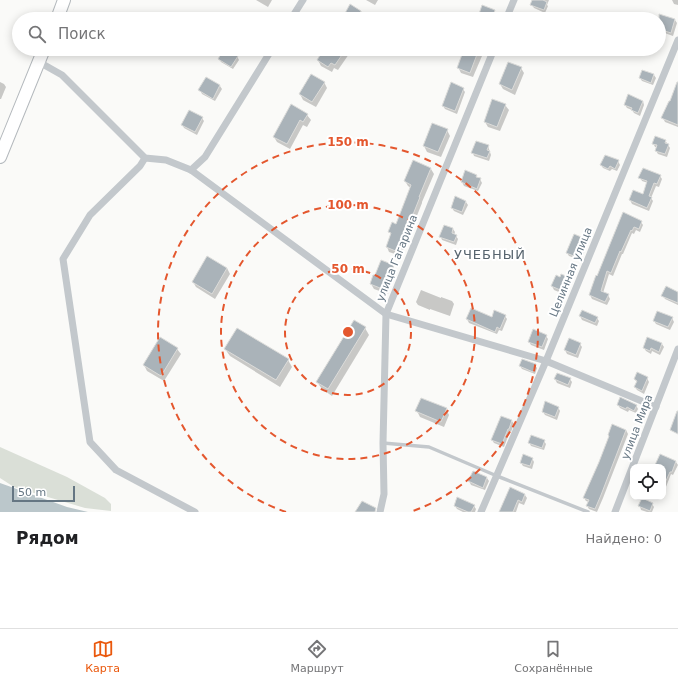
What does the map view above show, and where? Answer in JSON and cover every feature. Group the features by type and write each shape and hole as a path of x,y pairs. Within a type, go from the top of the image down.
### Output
{"highway":[{"path":"59,12 64,0"},
{"path":"0,157 41,56"}],"street":[{"path":"295,12 303,0"},
{"path":"509,12 514,0"},
{"name":"Целинная улица","path":"481,512 546,361 678,40"},
{"path":"191,170 205,156 268,56"},
{"name":"улица Гагарина","path":"380,512 384,494 383,443 386,314 491,56"},
{"path":"39,62 62,75 145,158 166,160 191,170 386,314 546,361 656,407"},
{"path":"145,158 140,166 90,215 63,260 90,442 116,470 195,512"},
{"name":"улица Мира","path":"615,512 678,350"}],"lane":[{"path":"383,443 429,447 588,512"}],"shaded area":[{"path":"0,447 67,477 105,498 111,504 111,511 85,508 14,487 0,478"},
{"path":"0,483 67,507 88,512 0,512"}],"building":[{"path":"532,0 543,0 547,2 544,10 530,5"},
{"path":"350,4 361,11 360,12 346,12"},
{"path":"482,5 495,10 494,12 480,12"},
{"path":"666,16 675,19 671,33 666,31"},
{"path":"220,56 238,56 231,67 218,59"},
{"path":"320,56 341,56 335,65 331,63 328,67 317,60"},
{"path":"461,56 476,56 470,73 457,68"},
{"path":"508,62 522,67 512,90 499,84"},
{"path":"642,70 654,74 651,83 639,78"},
{"path":"311,74 325,82 312,102 299,94"},
{"path":"206,77 220,85 213,99 198,90"},
{"path":"451,82 464,88 455,111 442,106"},
{"path":"677,82 678,125 661,118 670,101"},
{"path":"628,94 643,101 638,113 631,110 632,108 624,105"},
{"path":"492,99 506,104 497,127 484,122"},
{"path":"291,104 308,114 303,122 300,120 287,144 273,137"},
{"path":"189,110 203,117 195,132 181,125"},
{"path":"432,123 448,129 438,152 423,146"},
{"path":"655,136 666,140 665,143 669,144 665,154 655,151 657,145 652,144"},
{"path":"476,141 489,145 487,150 490,151 487,158 471,153"},
{"path":"605,155 619,160 615,169 610,166 608,169 600,165"},
{"path":"413,160 431,168 398,252 386,247 391,233 388,232 392,222 396,224 411,185 404,181"},
{"path":"643,168 661,175 657,184 654,183 649,196 652,197 647,208 629,200 633,190 643,194 647,181 638,178"},
{"path":"465,170 477,175 476,177 481,178 477,189 461,182"},
{"path":"455,196 466,201 462,212 451,208"},
{"path":"623,212 642,221 639,229 634,227 632,231 631,230 611,273 607,271 601,291 609,294 605,302 589,295"},
{"path":"444,225 453,228 452,233 457,235 454,242 439,237"},
{"path":"574,234 586,239 579,258 566,253"},
{"path":"207,256 227,268 212,294 192,282"},
{"path":"381,260 394,265 385,290 370,284"},
{"path":"561,274 571,278 565,292 551,286 556,275 560,277"},
{"path":"666,286 678,292 678,303 661,296"},
{"path":"471,308 492,317 494,310 506,315 500,329 497,327 495,332 466,319"},
{"path":"582,310 598,317 595,323 579,316"},
{"path":"657,311 673,317 668,327 653,321"},
{"path":"354,320 366,327 328,389 316,382"},
{"path":"237,328 289,359 276,380 224,349"},
{"path":"533,329 547,335 542,347 528,342"},
{"path":"160,337 178,348 161,376 143,365"},
{"path":"647,337 662,343 659,352 651,348 650,351 643,348"},
{"path":"569,338 581,343 576,355 564,350"},
{"path":"522,359 536,364 533,372 519,366"},
{"path":"637,372 648,377 642,391 634,387 637,381 634,379"},
{"path":"557,373 571,378 568,385 554,379"},
{"path":"620,397 637,405 634,411 627,407 626,409 617,405"},
{"path":"421,398 447,408 441,422 415,411"},
{"path":"545,401 559,407 555,417 542,412"},
{"path":"678,411 678,434 670,430"},
{"path":"501,416 512,420 502,444 491,440"},
{"path":"612,424 626,430 595,509 586,506 589,500 583,498 599,462"},
{"path":"531,435 545,440 542,448 528,443"},
{"path":"523,454 533,458 530,466 520,463"},
{"path":"660,454 676,461 672,472 670,472 666,481 666,464 655,464"},
{"path":"473,471 487,477 483,488 468,481"},
{"path":"510,487 525,494 522,502 518,500 513,512 499,512"},
{"path":"457,497 475,505 471,512 454,506"},
{"path":"641,500 646,500 653,503 650,511 638,506"},
{"path":"362,501 376,508 375,512 355,512"}],"district":[{"name":"УЧЕБНЫЙ","path":"490,254"}]}
